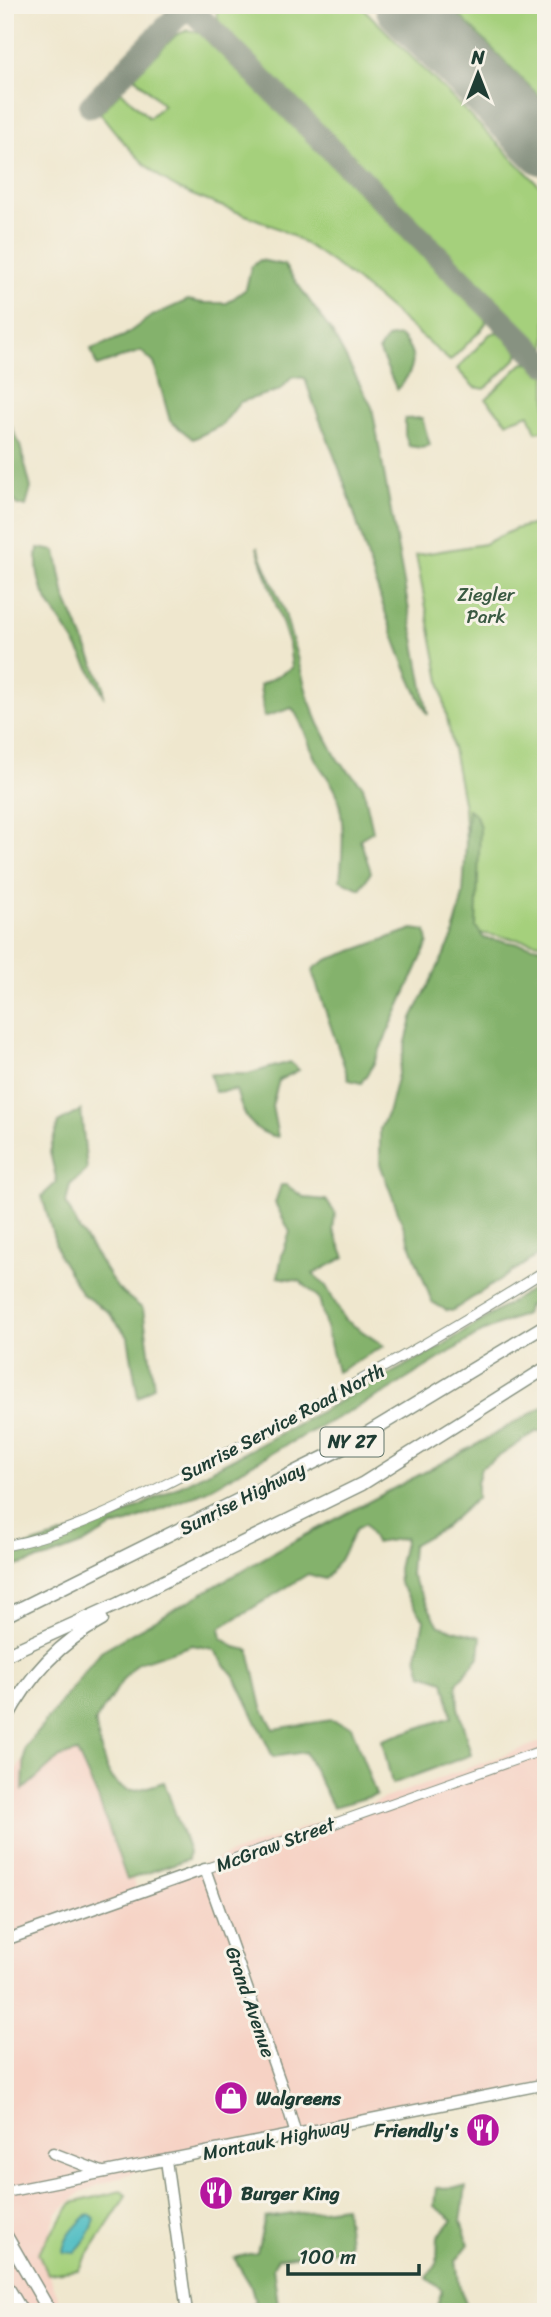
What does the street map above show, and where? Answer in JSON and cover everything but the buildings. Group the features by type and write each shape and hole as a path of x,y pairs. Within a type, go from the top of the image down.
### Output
{"highway":[{"name":"Sunrise Highway","path":"5,1616 341,1449 546,1325"},
{"name":"Sunrise Highway","path":"5,1655 160,1584 362,1484 546,1368"},
{"path":"5,1721 27,1683 57,1650 160,1584"},
{"path":"5,1608 59,1589"},
{"path":"5,2234 50,2312"},
{"path":"5,2283 22,2312"}],"main road":[{"name":"McGraw Street","path":"5,1940 205,1869"},
{"name":"Grand Avenue","path":"205,1869 283,2090 296,2135"},
{"name":"Montauk Highway","path":"5,2192 546,2084"},
{"path":"53,2153 105,2173"},
{"path":"166,2161 187,2312"}],"street":[{"name":"Sunrise Service Road North","path":"5,1546 84,1523 182,1476 306,1411 439,1336 546,1270"},
{"name":"McGraw Street","path":"205,1869 546,1749"}],"shaded area":[{"path":"68,1707 136,1888 546,1740 546,2084 166,2160 83,2191 56,2214 42,2260 65,2312 5,2312 5,1782"}],"green space":[{"path":"218,5 360,5 546,192 546,353 219,24 216,10"},
{"path":"449,5 546,5 546,103"},
{"path":"188,30 203,34 484,314 486,323 481,330 450,361 361,284 304,243 275,227 196,197 170,184 137,156 100,113 121,91 149,118 163,105 134,76 176,35"},
{"path":"260,260 284,265 333,334 372,407 428,715 403,662 346,488 305,378 292,377 280,390 240,402 222,425 193,439 170,421 154,363 141,351 97,366 91,349 124,336 150,317 188,300 227,303 246,289 251,267"},
{"path":"497,332 510,340 519,354 485,389 474,387 457,369 490,334"},
{"path":"400,336 410,350 412,363 411,370 397,390 379,350 387,338"},
{"path":"522,364 536,365 546,375 546,430 536,432 529,414 507,422 486,399"},
{"path":"5,413 20,445 31,488 26,506 19,506 5,490"},
{"path":"422,418 430,445 422,448 409,446 405,435 405,419"},
{"name":"Ziegler Park","path":"535,524 546,525 546,944 454,929 463,898 467,864 464,807 416,555 484,544 515,529"},
{"path":"257,547 284,610 309,700 319,724 338,760 363,786 373,831 360,839 371,872 360,889 340,880 340,804 332,784 314,756 299,719 292,708 264,717 260,685 292,668 289,644"},
{"path":"38,548 56,551 65,597 104,687 104,695 45,596 38,575"},
{"path":"468,809 476,815 480,828 476,927 484,938 546,948 546,1250 452,1311 432,1302 380,1164 380,1129 389,1110 412,1018 453,937 463,894"},
{"path":"413,929 426,931 428,943 373,1065 361,1083 349,1080 313,974 314,968 327,960"},
{"path":"290,1062 299,1070 279,1080 272,1106 278,1137 268,1135 249,1121 236,1090 215,1092 210,1074 248,1074"},
{"path":"81,1110 87,1170 70,1185 66,1203 80,1231 118,1289 143,1309 154,1386 138,1398 128,1337 108,1312 82,1294 59,1256 42,1196 57,1182 50,1152 58,1123"},
{"path":"281,1185 286,1185 305,1198 326,1200 335,1213 333,1230 345,1257 313,1274 326,1286 344,1319 384,1346 337,1372 319,1298 300,1281 278,1277 290,1232 275,1203"},
{"path":"546,1280 546,1300 528,1306 525,1314 482,1332 386,1392 205,1491 112,1527 83,1544 5,1569 5,1553 119,1517 440,1347"},
{"path":"546,1405 546,1430 536,1432 481,1468 477,1498 445,1527 412,1545 410,1574 439,1626 481,1637 479,1657 457,1683 458,1707 471,1755 392,1784 382,1740 452,1717 444,1681 422,1674 417,1656 424,1620 399,1583 398,1569 405,1538 375,1543 365,1524 356,1529 340,1560 325,1579 308,1574 220,1628 222,1638 235,1647 249,1650 262,1708 274,1729 331,1720 351,1726 376,1795 333,1807 305,1752 273,1757 236,1679 213,1649 192,1645 138,1663 124,1678 95,1722 104,1763 115,1781 132,1790 164,1782 189,1852 188,1859 127,1880 98,1798 77,1752 60,1757 23,1790 25,1748 101,1651 287,1545"},
{"path":"466,2187 461,2221 469,2244 456,2261 460,2290 470,2312 435,2312 442,2290 427,2278 437,2263 438,2236 453,2220 434,2206 436,2188"},
{"path":"121,2191 127,2195 78,2270 48,2274 38,2253 72,2203"},
{"path":"345,2207 349,2244 346,2249 278,2258 273,2267 279,2312 244,2312 255,2301 251,2286 234,2258 257,2252 265,2218"}],"water":[{"path":"91,2215 95,2219 84,2241 74,2253 63,2252 71,2232 86,2216"}],"taxiway":[{"path":"187,5 546,364"},
{"path":"91,106 188,5"}],"runway":[{"path":"405,5 546,146"}],"place":[{"name":"Walgreens","path":"231,2098"},
{"name":"Friendly's","path":"483,2130"},
{"name":"Burger King","path":"216,2193"}]}
